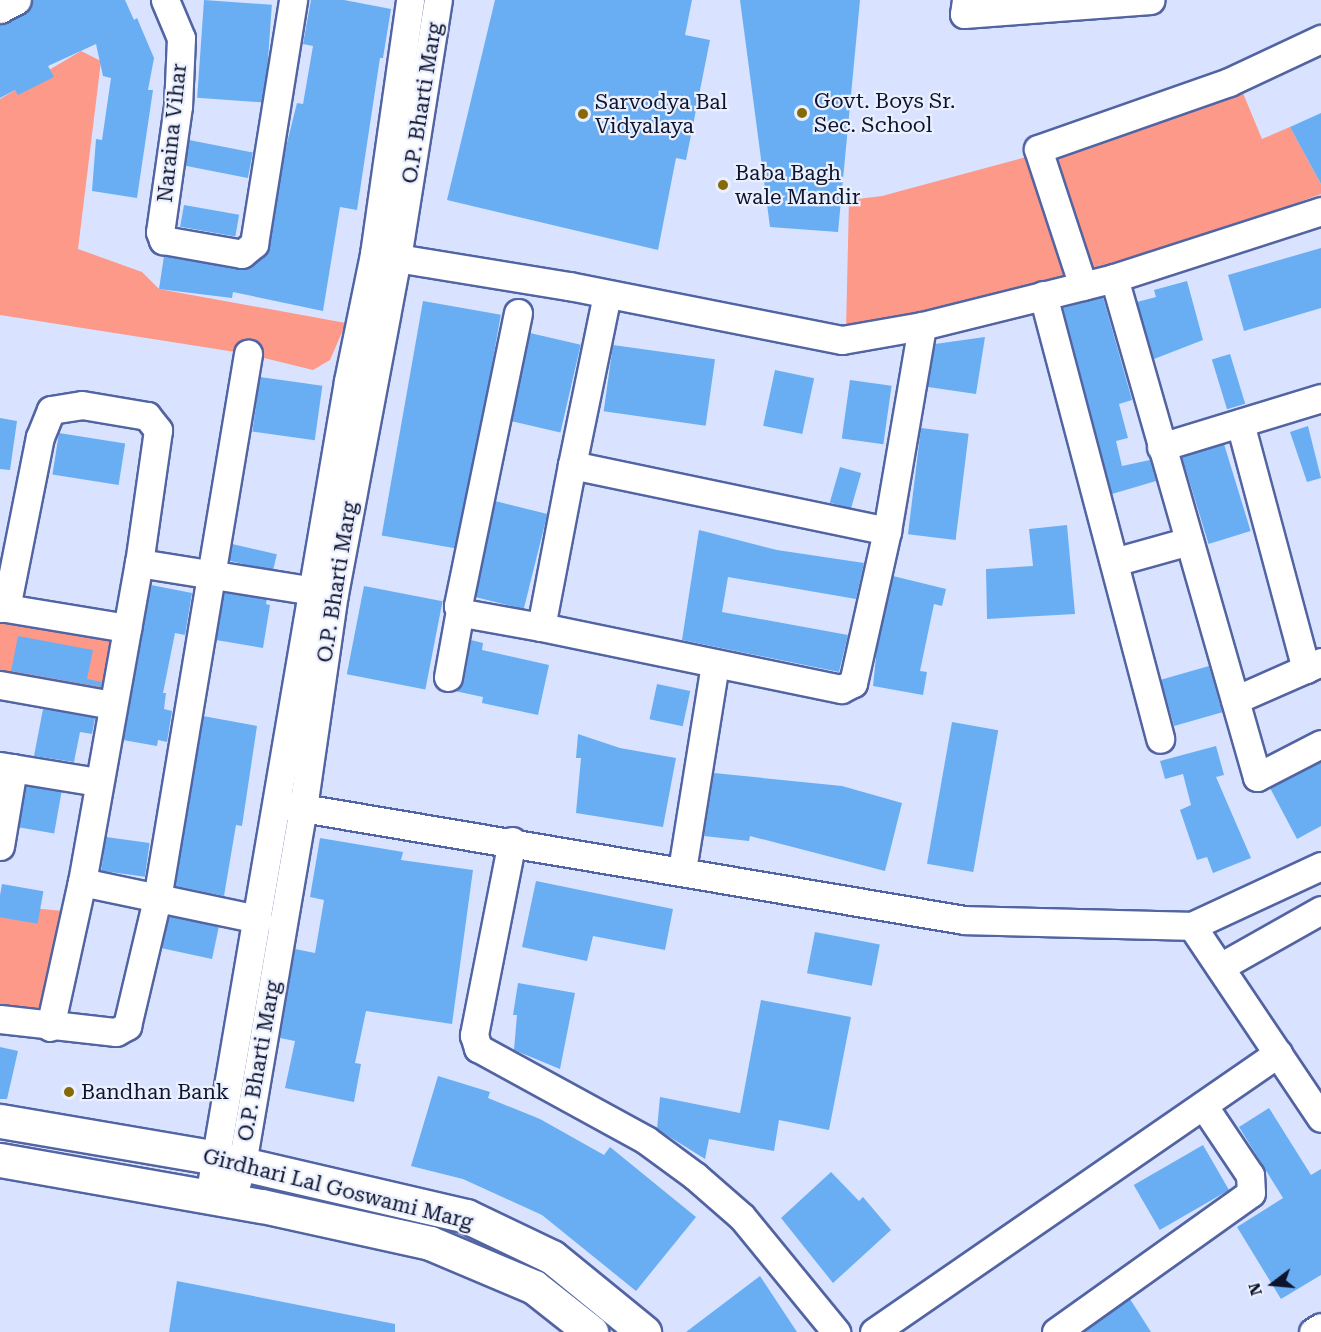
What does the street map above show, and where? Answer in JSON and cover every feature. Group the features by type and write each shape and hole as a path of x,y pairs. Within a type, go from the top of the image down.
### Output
{"main road":[{"name":"Girdhari Lal Goswami Marg","path":"0,1121 229,1161 466,1216 552,1257 644,1332"},
{"name":"Girdhari Lal Goswami Marg","path":"0,1160 220,1199 430,1243 534,1287 591,1332"}],"street":[{"path":"0,9 17,0"},
{"name":"Naraina Vihar","path":"165,0 181,38 178,106 160,232 163,240 242,254 254,244 293,0"},
{"name":"O.P. Bharti Marg","path":"385,256 410,0"},
{"name":"O.P. Bharti Marg","path":"229,1161 325,592 385,256 438,0"},
{"path":"966,0 964,14 1150,0"},
{"path":"1083,286 1038,148 1229,82 1321,39"},
{"path":"385,256 842,340 922,326 1114,278 1321,211"},
{"path":"1114,278 1257,777 1321,744"},
{"path":"541,627 607,295"},
{"path":"1043,296 1161,739"},
{"path":"448,677 460,610 459,599 518,313"},
{"path":"460,610 715,664 848,688 855,678 887,531 922,326"},
{"path":"0,1019 50,1027 126,1030 157,899 248,354"},
{"path":"1161,447 1321,398"},
{"path":"50,1027 82,882 139,562 158,430 156,424 147,416 82,405 51,410 40,437 3,608 127,628"},
{"path":"1235,700 1314,665 1240,423"},
{"path":"572,465 887,531"},
{"path":"1114,562 1189,542"},
{"path":"139,562 325,592"},
{"path":"682,870 715,664"},
{"path":"0,685 112,705"},
{"path":"0,846 7,767 98,782"},
{"path":"290,806 512,841 964,920 1192,926 1321,866"},
{"name":"O.P. Bharti Marg","path":"229,1161 258,919 290,806"},
{"path":"512,841 474,1035 478,1048 646,1140 695,1176 742,1217 836,1332"},
{"path":"82,882 258,919"},
{"path":"1220,967 1321,910"},
{"path":"1192,926 1321,1118"},
{"path":"874,1332 1278,1053"},
{"path":"1056,1332 1251,1193 1250,1174 1203,1105"},
{"path":"220,1199 229,1161"},
{"path":"1313,1332 1321,1327"}],"shaded area":[{"path":"81,51 101,61 78,249 142,272 159,289 346,323 330,360 313,370 248,354 0,315 0,99"},
{"path":"1233,69 1262,139 1290,127 1321,184 1321,194 1109,272 846,330 849,200 882,196 1048,151"},
{"path":"0,607 127,627 115,704 0,686"},
{"path":"0,905 74,912 50,1027 0,1019"}],"building":[{"path":"33,0 125,0 134,20 137,18 154,58 148,90 153,90 137,198 92,191 96,139 102,140 111,78 103,76 96,44 48,66 54,77 18,95 15,90 0,98 0,25 25,14"},
{"path":"204,0 272,5 265,103 197,98"},
{"path":"311,0 344,0 391,9 383,58 380,58 357,210 340,207 323,311 233,292 232,298 159,289 164,256 246,269 269,247 283,159 297,103 303,104 313,46 303,44"},
{"name":"Sarvodya Bal Vidyalaya","path":"495,0 692,0 685,35 710,40 686,160 676,158 658,250 447,200"},
{"name":"Govt. Boys Sr. Sec. School","path":"740,0 860,0 838,232 770,227"},
{"path":"1321,113 1321,184 1290,127"},
{"path":"189,140 253,152 248,178 184,166"},
{"path":"184,205 239,215 235,236 180,227"},
{"path":"1321,248 1321,308 1244,331 1228,275"},
{"path":"1187,281 1203,340 1154,359 1137,302 1156,297 1154,290"},
{"path":"1103,297 1132,400 1119,404 1128,438 1116,441 1122,466 1150,460 1156,481 1112,494 1063,308"},
{"path":"423,301 501,315 459,549 382,535"},
{"path":"530,333 581,345 560,432 510,421"},
{"path":"985,337 976,394 928,387 935,344"},
{"path":"613,345 715,359 706,426 604,411"},
{"path":"1230,354 1245,404 1227,409 1212,360"},
{"path":"775,370 814,378 802,434 763,426"},
{"path":"260,377 322,386 315,440 252,431"},
{"path":"850,380 892,386 883,444 842,438"},
{"path":"0,418 17,421 10,470 0,469"},
{"path":"1308,426 1321,478 1307,482 1290,432"},
{"path":"921,428 969,434 956,540 908,534"},
{"path":"59,433 125,443 119,485 52,474"},
{"path":"1224,444 1251,531 1209,544 1182,457"},
{"path":"840,467 861,473 851,509 830,503"},
{"path":"495,501 547,514 524,609 471,596"},
{"path":"1067,525 1075,614 987,619 986,569 1033,566 1029,529"},
{"path":"699,530 777,550 864,563 856,599 728,577 722,612 848,635 839,672 682,640"},
{"path":"232,544 277,554 273,571 228,561"},
{"path":"893,576 946,589 942,606 934,604 920,671 927,672 923,695 873,686 877,647"},
{"path":"151,585 192,593 185,635 175,633 163,693 166,693 164,709 172,711 167,742 158,740 157,746 123,740"},
{"path":"364,586 443,601 425,690 347,674"},
{"path":"224,593 267,599 266,604 270,605 263,648 216,640"},
{"path":"18,636 93,650 87,679 102,682 101,687 11,671"},
{"path":"471,640 483,643 482,650 549,665 538,715 482,703 483,697 455,691 464,680"},
{"path":"1209,666 1222,712 1174,726 1161,680"},
{"path":"657,684 690,691 683,726 650,719"},
{"path":"43,709 95,718 92,734 80,732 74,762 34,756"},
{"path":"203,716 257,726 242,826 236,825 224,896 175,886"},
{"path":"952,722 998,730 973,872 927,864"},
{"path":"578,734 620,748 676,758 663,827 576,813 581,758 576,758"},
{"path":"1216,746 1224,775 1216,777 1251,858 1213,873 1207,857 1197,860 1180,810 1191,805 1183,774 1165,779 1160,761"},
{"path":"1321,762 1321,826 1297,839 1270,788"},
{"path":"714,773 842,786 902,803 885,871 750,836 749,841 704,836"},
{"path":"26,786 61,792 54,834 19,827"},
{"path":"106,837 150,843 145,877 101,871"},
{"path":"320,838 403,852 401,860 473,870 452,1024 366,1011 355,1063 361,1064 354,1102 285,1088 295,1041 280,1038 295,949 315,953 324,900 310,897"},
{"path":"536,881 673,909 665,950 593,936 587,961 522,947"},
{"path":"2,884 43,891 38,924 0,917"},
{"path":"169,916 219,927 212,959 162,948"},
{"path":"815,932 880,945 872,986 807,973"},
{"path":"518,983 575,993 560,1069 514,1050 517,1015 513,1015"},
{"path":"761,1000 851,1017 829,1130 779,1120 774,1151 709,1139 705,1159 657,1129 660,1097 740,1113"},
{"path":"0,1047 18,1051 7,1099 0,1099"},
{"path":"438,1076 490,1092 488,1098 540,1119 604,1155 610,1147 696,1217 636,1291 542,1215 463,1179 411,1166"},
{"path":"1269,1108 1311,1175 1321,1169 1321,1275 1281,1299 1237,1227 1283,1198 1239,1127"},
{"path":"1203,1145 1229,1190 1160,1230 1134,1185"},
{"path":"831,1172 859,1201 863,1197 891,1230 833,1283 781,1218"},
{"path":"760,1276 797,1332 686,1332"},
{"path":"177,1281 395,1324 395,1332 169,1332"},
{"path":"1130,1299 1151,1332 1083,1332"}],"place":[{"name":"Govt. Boys Sr. Sec. School","path":"802,113"},
{"name":"Sarvodya Bal Vidyalaya","path":"583,114"},
{"name":"Baba Bagh wale Mandir","path":"723,185"},
{"name":"Bandhan Bank","path":"69,1092"}]}
